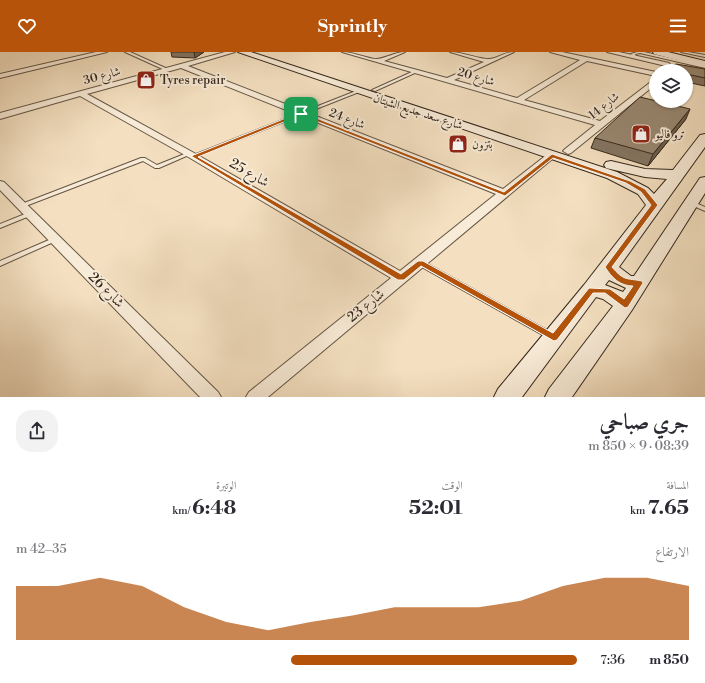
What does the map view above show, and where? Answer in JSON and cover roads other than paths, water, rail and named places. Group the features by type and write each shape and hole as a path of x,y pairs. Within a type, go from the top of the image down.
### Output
{"street":[{"path":"0,76 104,52"},
{"name":"شارع 30","path":"0,116 232,52"},
{"name":"شارع سعد جديع الشيتان","path":"242,52 360,90 552,156 607,169 644,174 678,175"},
{"name":"شارع سعد جديع الشيتان","path":"258,52 360,90 568,151 607,169 643,191 654,205"},
{"name":"شارع 20","path":"345,52 601,124"},
{"path":"377,61 402,52"},
{"path":"453,52 490,61"},
{"path":"447,81 511,52"},
{"path":"553,52 649,72"},
{"path":"610,52 661,62 664,64"},
{"path":"657,52 705,58"},
{"path":"672,52 705,58"},
{"path":"676,52 705,58"},
{"path":"517,101 586,59"},
{"name":"شارع 24","path":"181,66 505,194"},
{"path":"693,71 705,73"},
{"name":"شارع 14","path":"568,151 649,86"},
{"name":"شارع 25","path":"81,94 191,155 401,278"},
{"path":"507,397 591,290 705,138"},
{"name":"شارع 23","path":"255,397 552,156"},
{"path":"558,397 625,305 639,283 698,206 705,181"},
{"name":"شارع 26","path":"0,184 212,397"},
{"path":"608,267 618,278 628,283 639,283"},
{"path":"591,290 607,291 615,295 625,305"}],"lane":[{"path":"127,52 168,70"},
{"path":"634,57 633,54 640,52 705,69"},
{"path":"683,52 705,58"},
{"path":"661,62 705,69"},
{"path":"0,226 26,210 143,159 157,167 301,114 360,90 415,72"},
{"path":"0,264 56,239"},
{"path":"420,263 554,337"}],"place":[{"name":"Tyres repair","path":"146,80"},
{"name":"ترو فاليو","path":"641,134"},
{"name":"بتزون","path":"458,144"}]}
